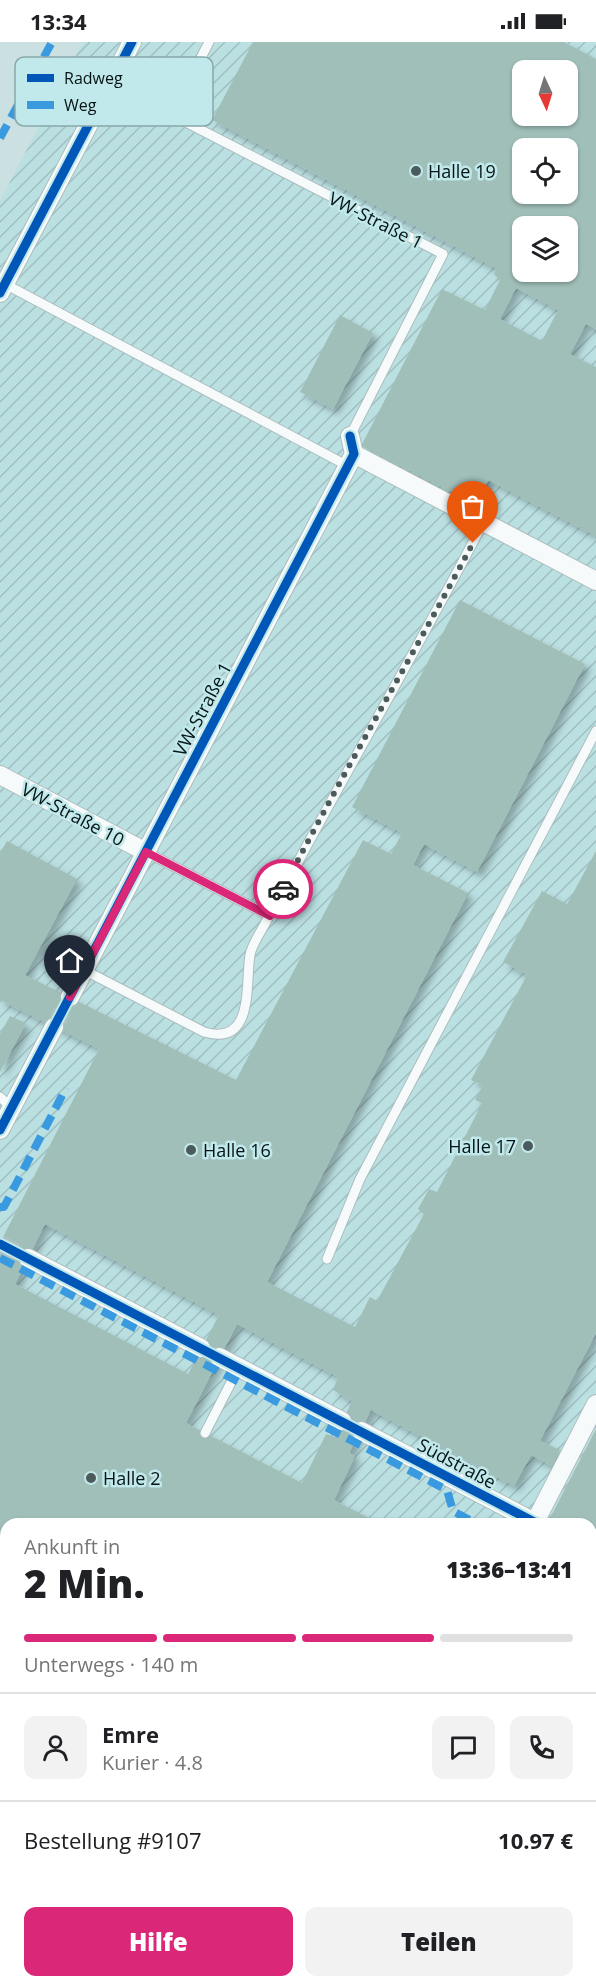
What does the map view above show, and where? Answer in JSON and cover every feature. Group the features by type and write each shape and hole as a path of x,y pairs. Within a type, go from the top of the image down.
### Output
{"street":[{"path":"124,57 132,42"},
{"path":"2,289 88,126"},
{"name":"VW-Straße 1","path":"70,997 351,460 350,436"},
{"path":"351,460 483,523 596,581"},
{"name":"VW-Straße 10","path":"0,775 146,852"},
{"path":"0,1130 6,1102 54,1027"},
{"path":"28,1258 201,1348"},
{"path":"219,1357 342,1421"},
{"path":"539,1518 596,1404"},
{"name":"Südstraße","path":"361,1431 526,1518"}],"lane":[{"name":"VW-Straße 1","path":"201,57 209,42"},
{"name":"VW-Straße 1","path":"193,126 443,254 350,436"},
{"path":"2,289 351,460"},
{"path":"84,970 212,1035 227,1032 239,1022 247,1008 250,953 483,523"},
{"path":"327,1259 360,1179 596,731"},
{"path":"146,852 270,916"},
{"path":"205,1433 238,1367"}],"shaded area":[{"path":"83,42 596,42 596,1518 0,1518 0,201 39,126 213,126 213,57 75,57"}],"building":[{"path":"253,42 564,42 596,59 596,329 586,324 570,354 596,367 596,536 488,480 475,504 361,446 442,289 485,310 500,280 494,274 497,269 213,121","holes":["516,288 558,310 542,341 500,319"]},
{"path":"340,315 373,333 333,409 300,392"},
{"path":"460,600 585,664 477,872 424,844 413,865 468,893 267,1282 355,1327 370,1297 377,1301 424,1214 418,1209 429,1189 437,1192 482,1103 475,1100 483,1085 471,1080 527,975 503,962 542,891 567,904 596,851 596,1333 540,1441 560,1450 552,1466 531,1455 514,1486 371,1410 349,1453 355,1456 334,1500 369,1518 0,1518 0,1243 99,1049 0,1000 0,853 7,841 77,879 25,975 236,1080 363,840 391,854 402,833 352,807","holes":["45,1224 219,1315 188,1374 15,1284","237,1324 338,1377 333,1390 352,1401 335,1437 326,1434 302,1483 186,1423"]},
{"path":"10,1016 26,1023 0,1072 0,1034"},
{"path":"596,1429 596,1518 550,1518"}],"tunnel":[{"path":"54,1027 70,997"},
{"path":"0,1244 28,1258"}],"marked path":[{"path":"44,57 52,42"},
{"path":"0,138 15,110"},
{"path":"0,1207 4,1207 66,1088"},
{"path":"0,1258 447,1490 453,1511 466,1518"}],"cycle path":[{"path":"124,57 132,42"},
{"path":"0,293 88,126"},
{"path":"0,1130 354,454 350,436"},
{"path":"0,1244 526,1518"}],"way so far":[{"path":"283,889 473,543"}],"place":[{"name":"Halle 19","path":"416,171"},
{"name":"Halle 17","path":"528,1146"},
{"name":"Halle 16","path":"191,1150"},
{"name":"Halle 2","path":"91,1478"}],"route":[{"path":"70,997 146,852 270,916 283,889"}]}
